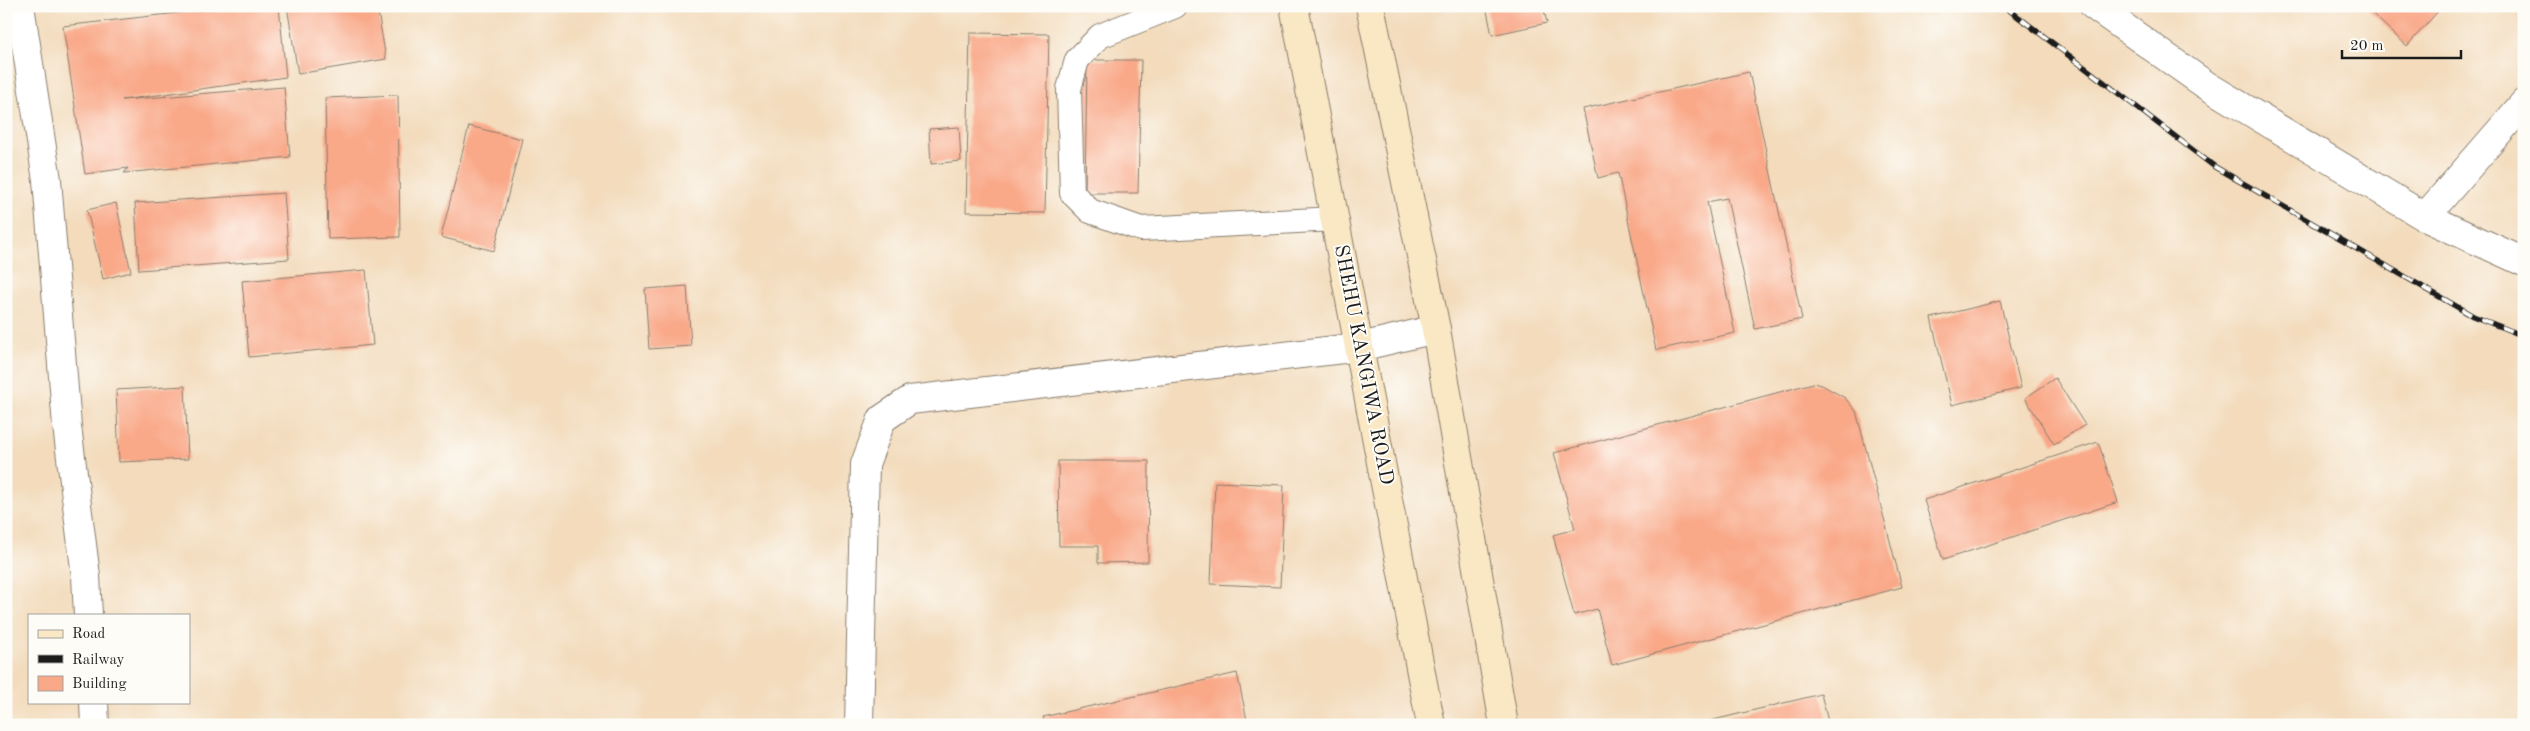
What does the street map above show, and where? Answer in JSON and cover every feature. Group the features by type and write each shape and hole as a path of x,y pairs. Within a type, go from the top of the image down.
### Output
{"main road":[{"name":"SHEHU KANGIWA ROAD","path":"1294,6 1431,725"},
{"path":"1370,6 1436,329 1504,725"}],"street":[{"path":"20,6 47,180 67,426 86,576 88,614"},
{"path":"2094,6 2206,85 2425,218 2524,262"},
{"path":"2425,218 2524,104"},
{"path":"859,725 865,464 882,420 910,400 1360,347 1436,329"},
{"path":"94,704 95,725"}],"lane":[{"path":"1175,6 1100,36 1077,60 1069,89 1072,194 1090,210 1141,229 1335,219"}],"building":[{"path":"240,6 279,6 286,77 122,100 284,87 290,157 124,173 128,168 85,174 63,26"},
{"path":"287,6 377,6 386,59 298,74"},
{"path":"1486,6 1543,6 1547,23 1492,35"},
{"path":"2364,6 2439,6 2441,8 2407,46"},
{"path":"970,33 1049,34 1045,213 966,212"},
{"path":"1087,60 1141,60 1138,193 1085,193"},
{"path":"1749,72 1802,319 1755,329 1727,198 1707,202 1735,333 1656,350 1618,173 1598,178 1583,109"},
{"path":"398,95 400,237 328,239 325,98"},
{"path":"469,126 522,139 494,251 441,237"},
{"path":"959,127 961,161 931,164 929,129"},
{"path":"284,193 289,259 139,270 135,203"},
{"path":"116,203 131,272 103,279 87,210"},
{"path":"366,270 373,345 249,357 242,281"},
{"path":"687,286 691,346 649,349 645,289"},
{"path":"2000,301 2021,388 1952,405 1931,318"},
{"path":"2055,378 2085,425 2054,444 2025,398"},
{"path":"1813,383 1822,385 1845,398 1856,411 1902,587 1612,665 1597,609 1574,615 1553,535 1575,529 1554,453"},
{"path":"185,386 188,459 119,462 116,390"},
{"path":"2098,442 2118,502 1943,560 1924,500"},
{"path":"1058,461 1149,461 1148,562 1098,563 1098,546 1059,546"},
{"path":"1215,482 1284,485 1280,587 1211,584"},
{"path":"1237,673 1248,725 1045,725 1043,717"},
{"path":"1821,694 1829,725 1697,725 1697,724"}],"railway":[{"path":"2004,6 2215,167 2473,316 2524,336"}]}
